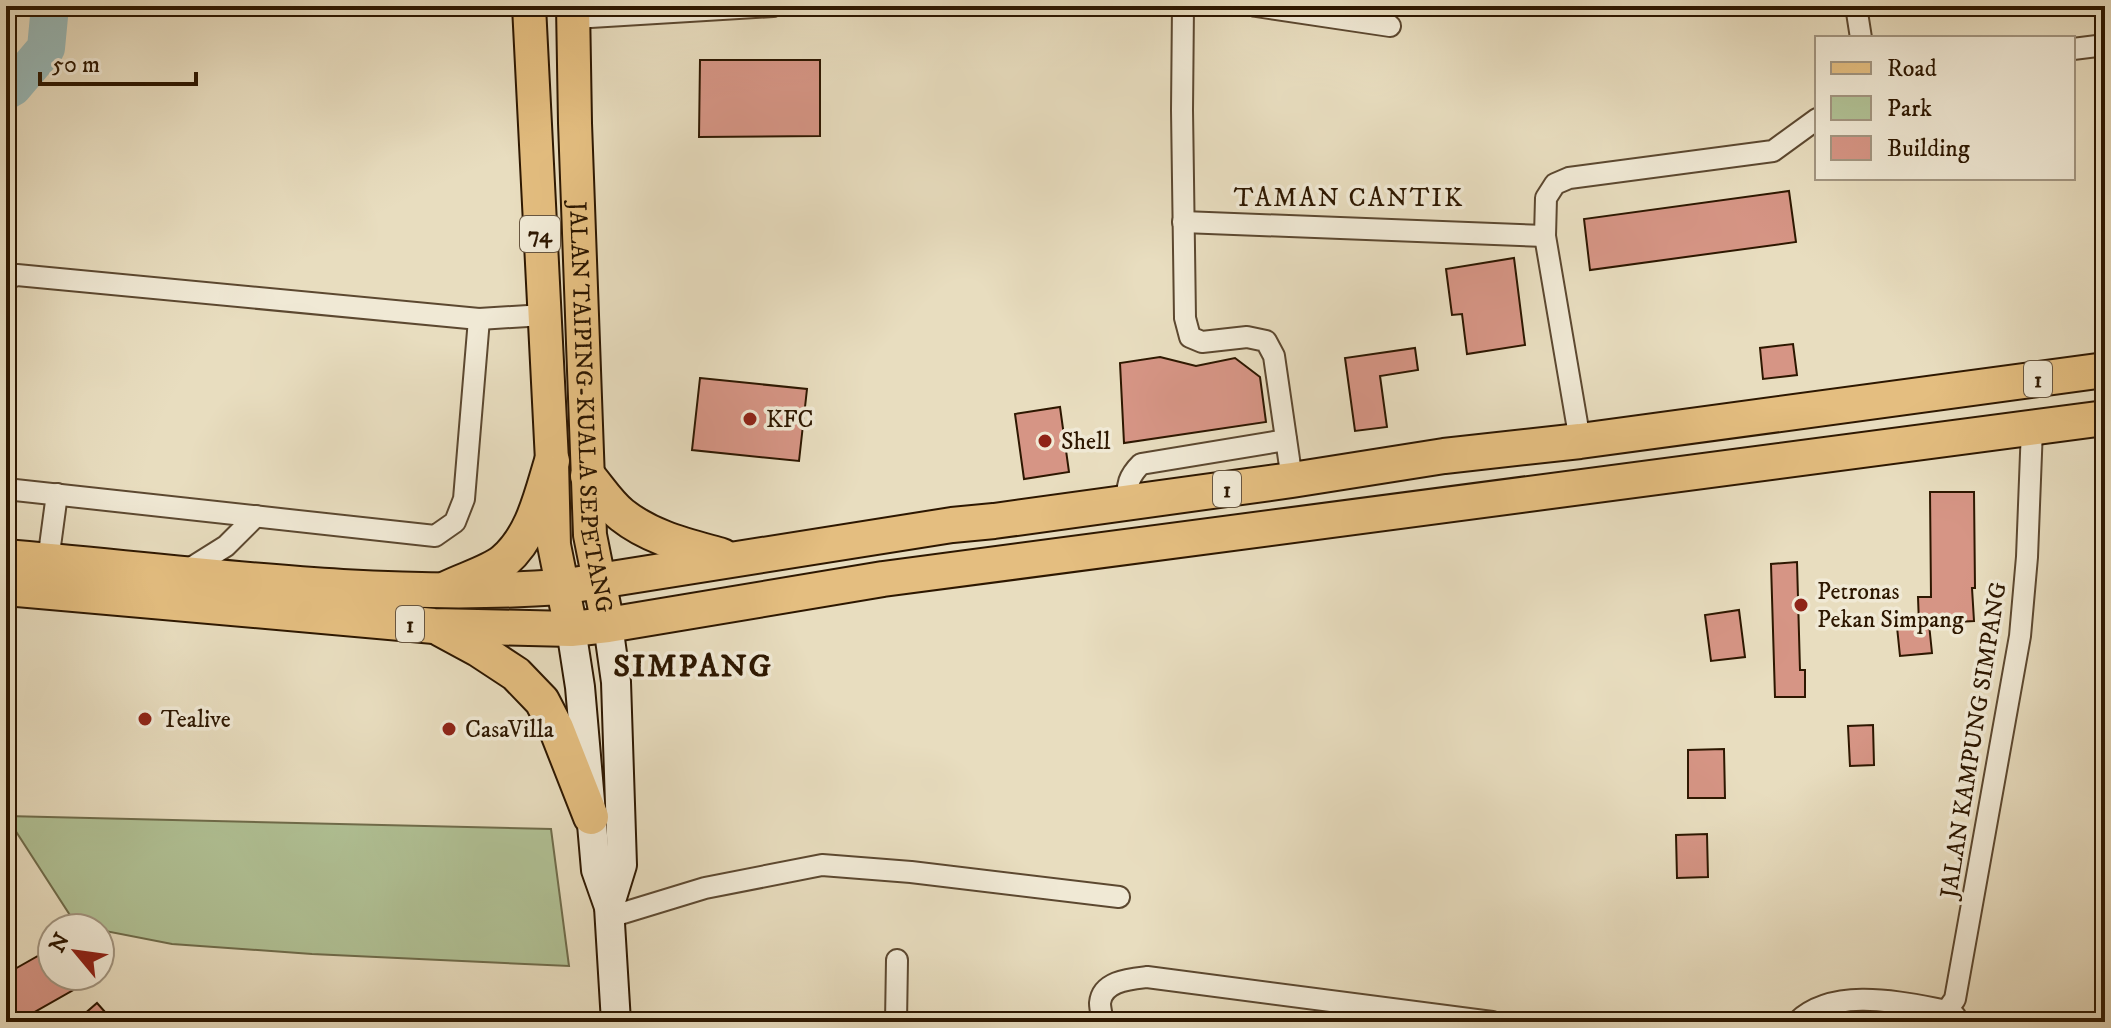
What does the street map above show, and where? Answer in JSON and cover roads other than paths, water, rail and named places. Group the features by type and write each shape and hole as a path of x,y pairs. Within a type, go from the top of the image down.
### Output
{"highway":[{"path":"2092,372 2063,388 2060,404 2067,411 2098,419"},
{"name":"1","path":"6,557 271,581 440,591 561,587 952,525 1292,480 1444,456 1580,441 2092,372"},
{"path":"1970,436 1985,426 1992,413 1992,403 1986,394 1971,387"},
{"name":"1","path":"6,588 434,626 571,629 898,577 2098,419"},
{"path":"440,591 502,562 525,537 540,502 552,461"},
{"path":"588,476 620,513 647,531 672,542 733,559"},
{"path":"434,626 516,674 542,701 591,817"}],"main road":[{"name":"JALAN TAIPING-KUALA SEPETANG","path":"529,6 554,545 580,687 596,870 610,912"},
{"name":"JALAN TAIPING-KUALA SEPETANG","path":"574,12 590,535 616,682 622,865 610,912"},
{"name":"74","path":"610,912 616,1022"}],"street":[{"path":"574,12 773,6"},
{"path":"1183,6 1185,318 1190,337 1202,342 1247,337 1266,341 1274,356 1292,480"},
{"path":"1256,6 1390,26"},
{"path":"1856,6 1861,36"},
{"path":"2075,49 2105,45"},
{"path":"1580,441 1545,236 1546,198 1555,184 1569,178 1773,151 1815,120"},
{"path":"1183,222 1545,236"},
{"path":"6,279 17,275 479,319 544,315"},
{"path":"6,489 435,536 455,522 464,499 479,319"},
{"name":"JALAN KAMPUNG SIMPANG","path":"1953,1016 2020,636 2027,557 2032,428"},
{"path":"1128,502 1127,488 1131,474 1141,464 1286,440"},
{"path":"48,561 57,494"},
{"path":"183,573 226,546 256,516"},
{"path":"610,912 705,888 822,865 911,872 1119,897"},
{"path":"896,1022 897,960"},
{"path":"1103,1022 1100,1000 1107,987 1127,979 1147,977 1492,1022"},
{"path":"1797,1022 1806,1013 1834,1003 1890,1000 1943,1010 1953,1016"}],"waterway":[{"path":"6,91 13,87 46,48 50,6"}],"place":[{"name":"KFC","path":"750,419"},
{"name":"Shell","path":"1045,441"},
{"name":"Petronas Pekan Simpang","path":"1801,605"},
{"name":"Tealive","path":"145,719"},
{"name":"CasaVilla","path":"449,729"}],"district":[{"name":"TAMAN CANTIK","path":"1349,197"},
{"name":"SIMPANG","path":"693,665"}]}
